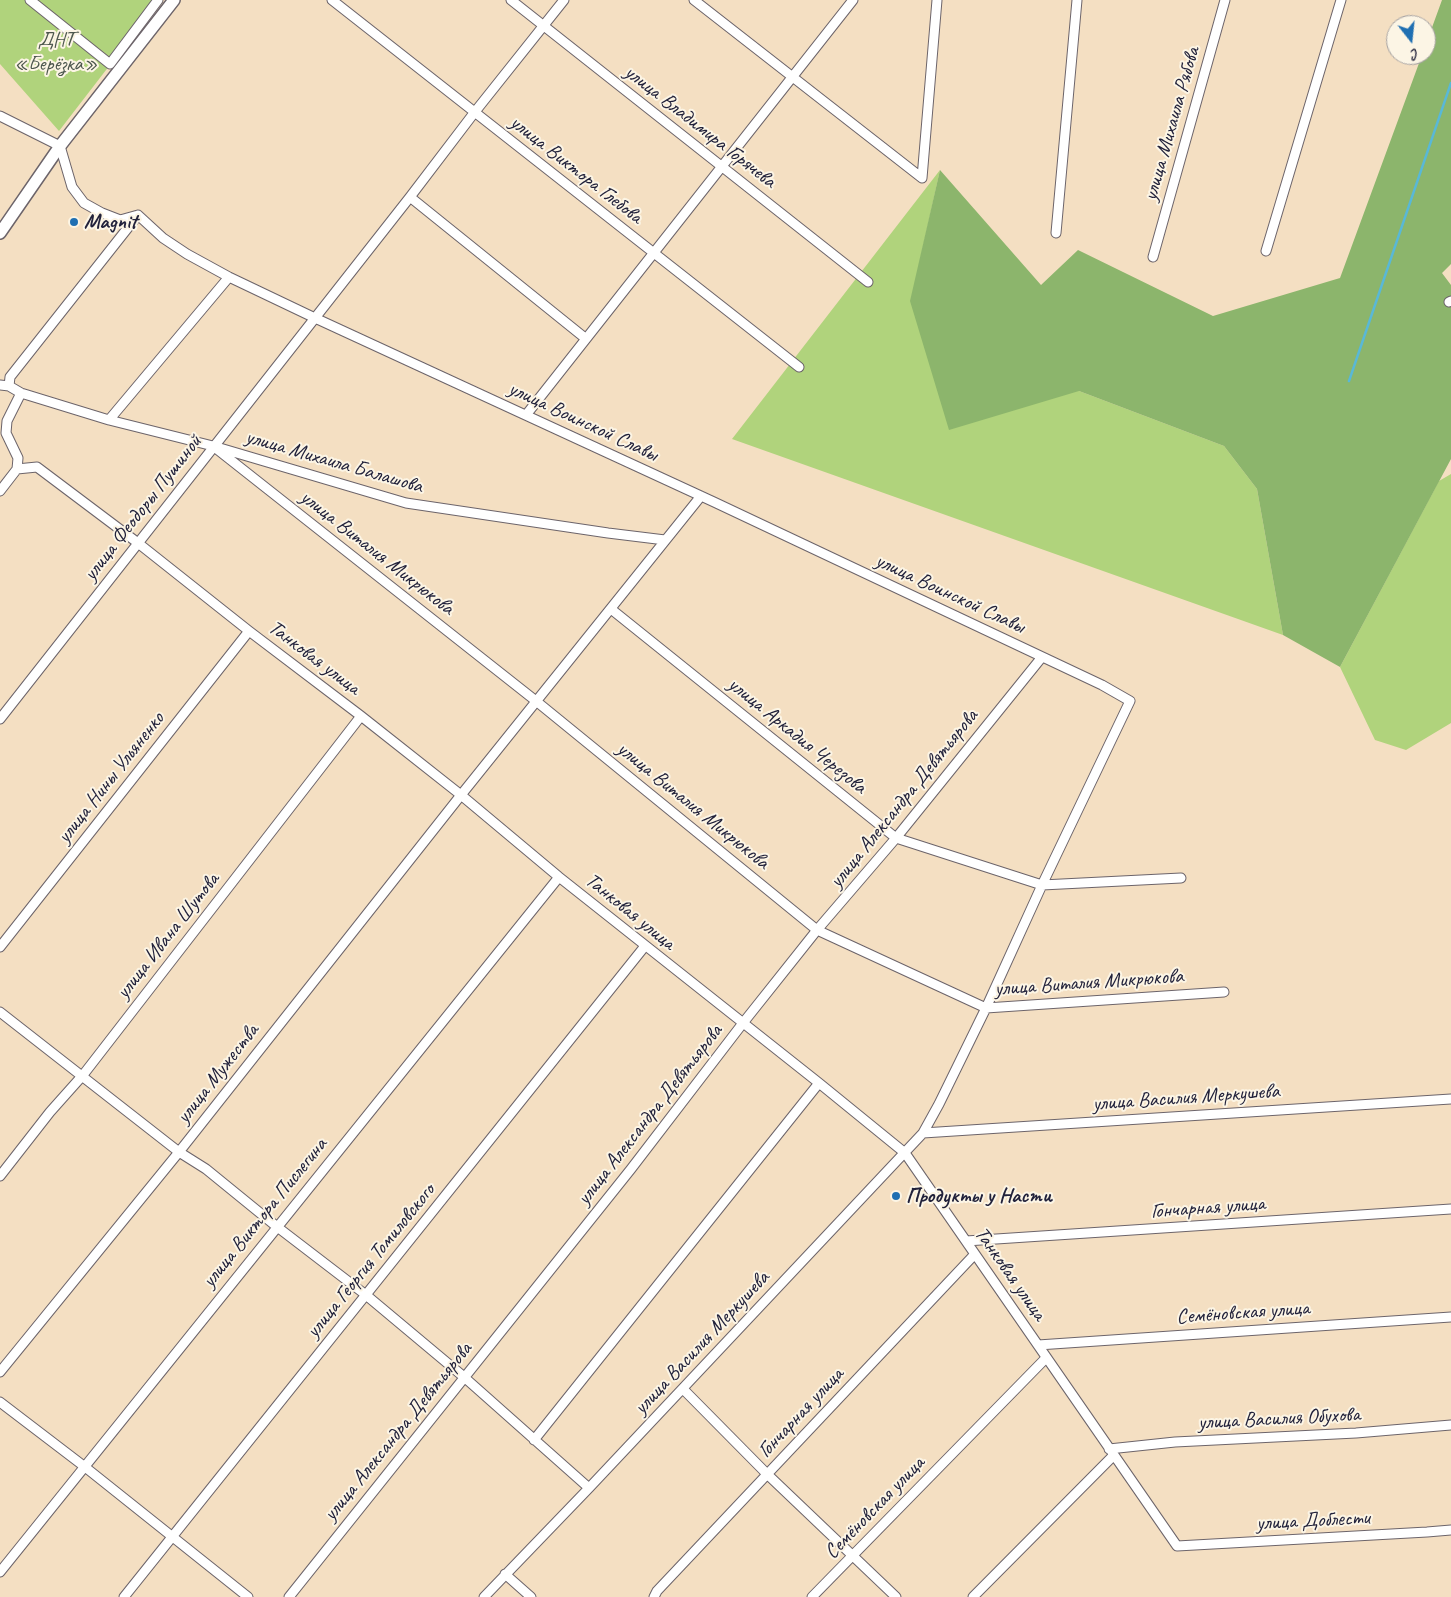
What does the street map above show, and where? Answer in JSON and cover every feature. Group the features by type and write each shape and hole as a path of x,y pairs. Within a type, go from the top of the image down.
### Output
{"street":[{"path":"30,0 110,64 158,0"},
{"path":"0,233 60,146 174,0"},
{"name":"улица Виктора Глебова","path":"332,0 798,367"},
{"name":"улица Владимира Горячева","path":"511,0 868,282"},
{"name":"улица Феодоры Пушиной","path":"0,719 564,0"},
{"path":"694,0 922,178 938,0"},
{"path":"526,415 853,0"},
{"path":"1056,234 1077,0"},
{"name":"улица Михаила Рябова","path":"1153,256 1225,0"},
{"path":"1266,251 1341,0"},
{"path":"0,116 60,146 72,187 84,202 102,213 120,220 138,215"},
{"path":"410,197 585,338"},
{"path":"5,385 10,376 138,215"},
{"name":"улица Воинской Славы","path":"138,215 163,238 187,254 229,277 701,496 1102,685 1130,701"},
{"path":"109,420 229,277"},
{"name":"улица Михаила Балашова","path":"5,385 21,393 109,420 213,446 406,503 665,540"},
{"path":"0,490 17,470 18,458 6,433 6,421 21,393"},
{"name":"улица Виталия Микрюкова","path":"213,446 536,701 817,930 986,1008 1224,992"},
{"name":"Танковая улица","path":"17,470 37,467 138,543 461,795 559,877 820,1083 905,1153 1177,1546"},
{"name":"улица Мужества","path":"0,1372 179,1152 461,795 701,496"},
{"name":"улица Аркадия Черезова","path":"611,609 896,838 1042,885 1181,878"},
{"name":"улица Нины Ульяненко","path":"0,947 249,631"},
{"name":"улица Александра Девятьярова","path":"289,1597 631,1169 817,930 896,838 1042,657"},
{"name":"улица Василия Меркушева","path":"484,1597 590,1488 682,1388 923,1134 986,1008 1042,885 1130,701"},
{"name":"улица Ивана Шутова","path":"0,1176 50,1112 83,1075 361,716"},
{"name":"улица Виктора Пислегина","path":"0,1572 276,1226 559,877"},
{"name":"улица Георгия Томиловского","path":"124,1597 645,946"},
{"path":"0,1012 83,1075 179,1152 206,1169 366,1295 464,1377 590,1488"},
{"path":"534,1440 820,1083"},
{"name":"улица Василия Меркушева","path":"923,1134 1451,1099"},
{"name":"Гончарная улица","path":"966,1241 1451,1209"},
{"name":"Гончарная улица","path":"654,1597 657,1591 974,1254"},
{"name":"Семёновская улица","path":"1038,1345 1451,1317"},
{"name":"Семёновская улица","path":"812,1597 1046,1358"},
{"path":"682,1388 767,1474 896,1597"},
{"path":"0,1402 248,1597"},
{"name":"улица Василия Обухова","path":"1111,1452 1175,1442 1356,1433 1451,1425"},
{"path":"973,1597 1111,1452"},
{"name":"улица Доблести","path":"1177,1546 1451,1530"},
{"path":"505,1574 531,1597"}],"green space":[{"name":"ДНТ «Берёзка»","path":"0,0 160,0 59,131 0,64"},
{"path":"1442,0 1451,0 1451,264 1442,273 1451,285 1451,459 1340,667 1283,635 1257,489 1224,446 1079,391 949,430 910,301 940,170 1041,285 1078,250 1213,316 1340,278 1418,65 1436,65 1436,16"},
{"path":"940,170 911,301 1079,391 1224,446 1257,489 1283,635 732,439"},
{"path":"1451,474 1451,723 1406,750 1375,740 1340,667 1439,481"}],"waterway":[{"path":"1349,381 1451,83"}],"place":[{"name":"Magnit","path":"74,222"},
{"name":"Продукты у Насти","path":"896,1196"}]}
